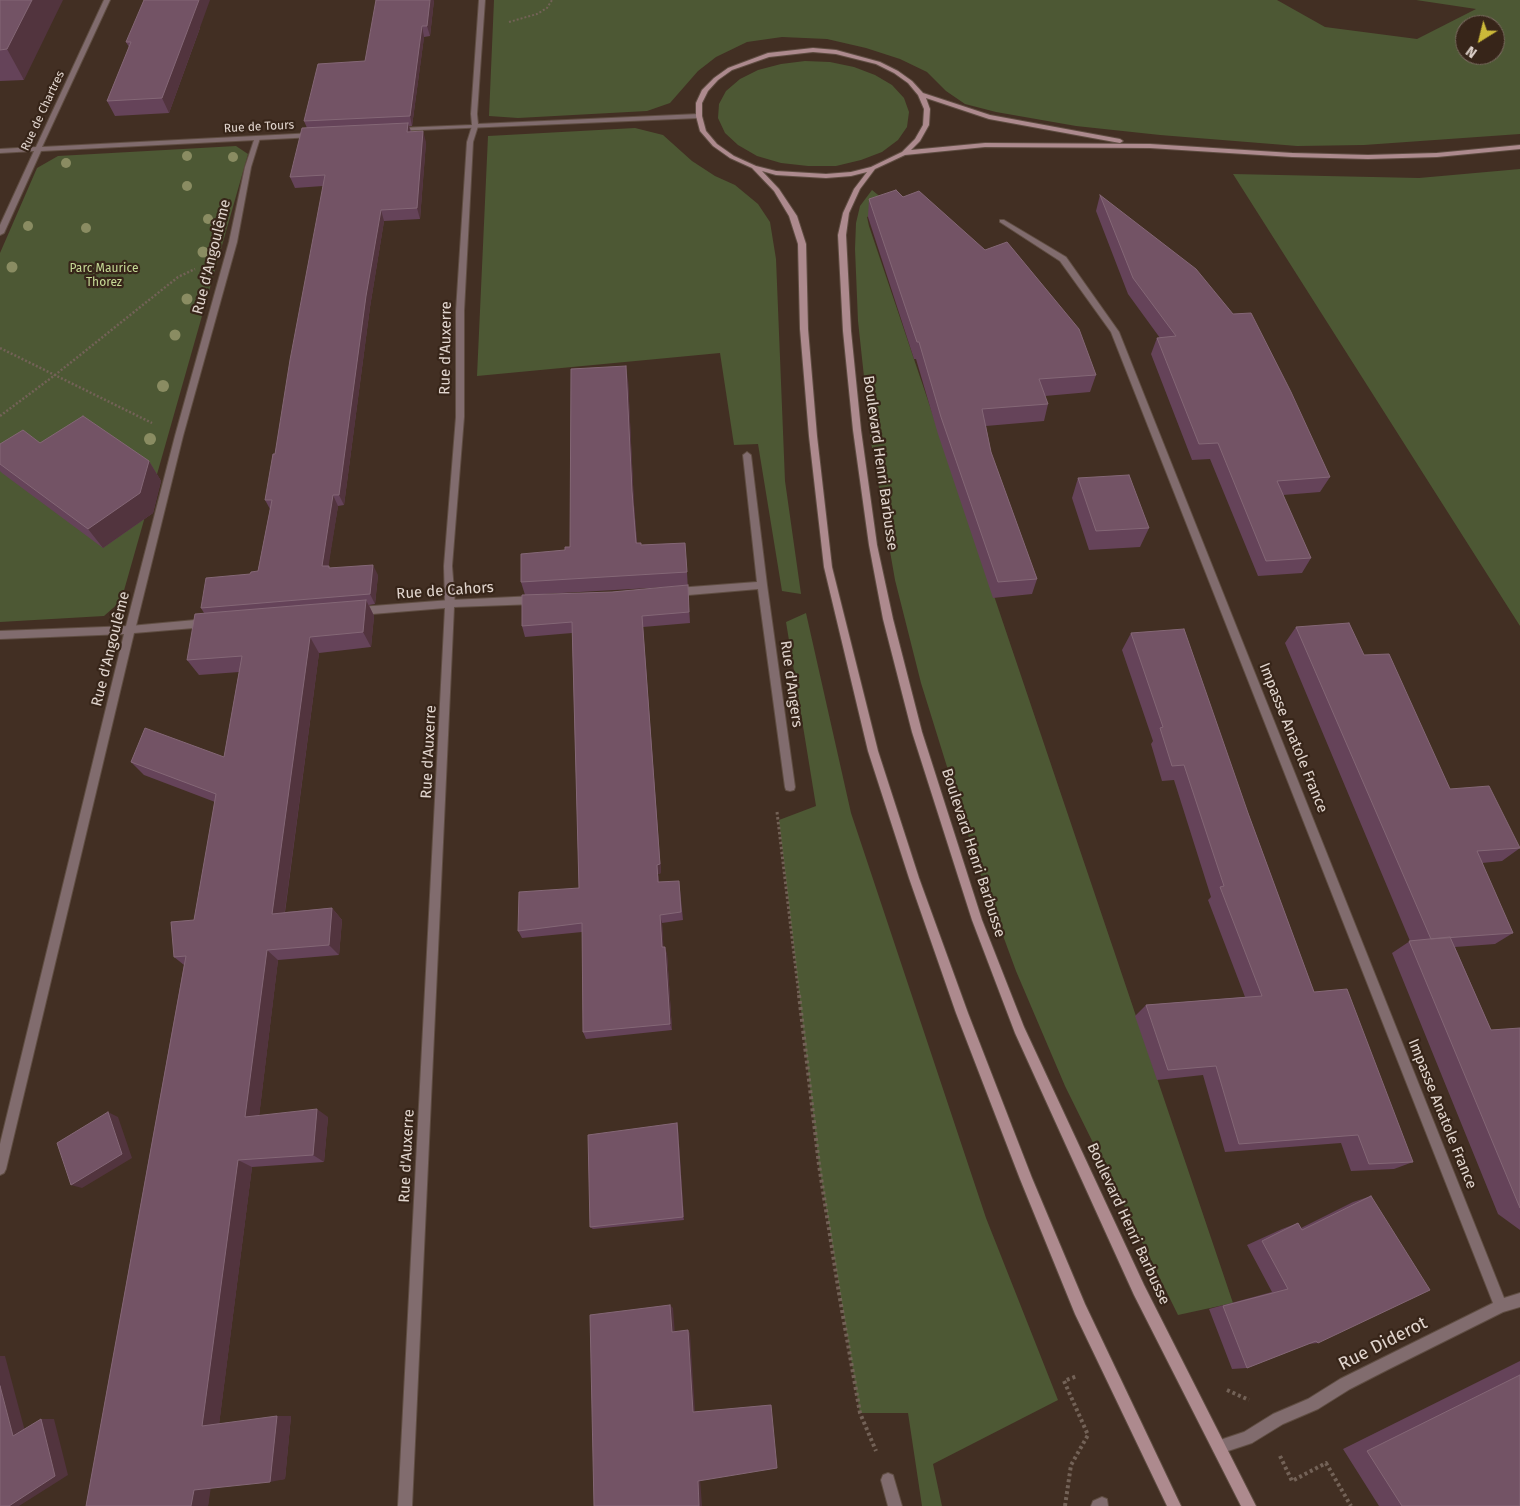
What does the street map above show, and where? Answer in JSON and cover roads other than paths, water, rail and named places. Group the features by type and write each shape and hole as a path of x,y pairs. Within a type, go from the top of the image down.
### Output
{"main road":[{"path":"790,52 836,52 865,58 896,72 910,82 921,94 927,109 926,125 918,140 904,153 873,168 834,176 801,176 776,173 754,167 732,157 715,145 703,131 698,116 699,103 705,90 723,74 748,61 768,55 790,52"},
{"path":"921,94 989,117 1150,146"},
{"path":"904,153 985,145 1150,146 1292,156 1368,157 1438,155 1520,147"},
{"path":"754,167 777,190 793,216 802,244 805,339 813,436 828,567 873,751 914,878 1026,1179 1080,1309 1174,1506"},
{"name":"Boulevard Henri Barbusse","path":"873,168 858,189 846,214 842,235 847,331 857,430 874,544 888,619 917,732 977,920 1019,1029 1139,1290 1249,1506"}],"street":[{"name":"Rue de Chartres","path":"0,233 107,0"},
{"name":"Rue d'Auxerre","path":"405,1506 450,604 448,566 460,417 460,311 470,142 475,126 474,114 482,0"},
{"path":"393,130 698,116"},
{"name":"Rue de Tours","path":"0,151 320,135"},
{"name":"Rue d'Angoulême","path":"0,1169 178,436 233,242 248,168 257,138"},
{"name":"Impasse Anatole France","path":"1002,221 1063,259 1115,332 1501,1306"},
{"path":"663,593 762,585 747,455"},
{"name":"Rue d'Angers","path":"762,585 790,787"},
{"name":"Rue de Cahors","path":"354,612 450,604 547,600"},
{"path":"0,636 130,630 218,622"},
{"name":"Rue Diderot","path":"1219,1448 1247,1438 1265,1426 1314,1404 1346,1384 1501,1306 1520,1300"},
{"path":"888,1480 895,1506"}],"park label":[{"name":"Parc Maurice Thorez","path":"104,276"}]}
